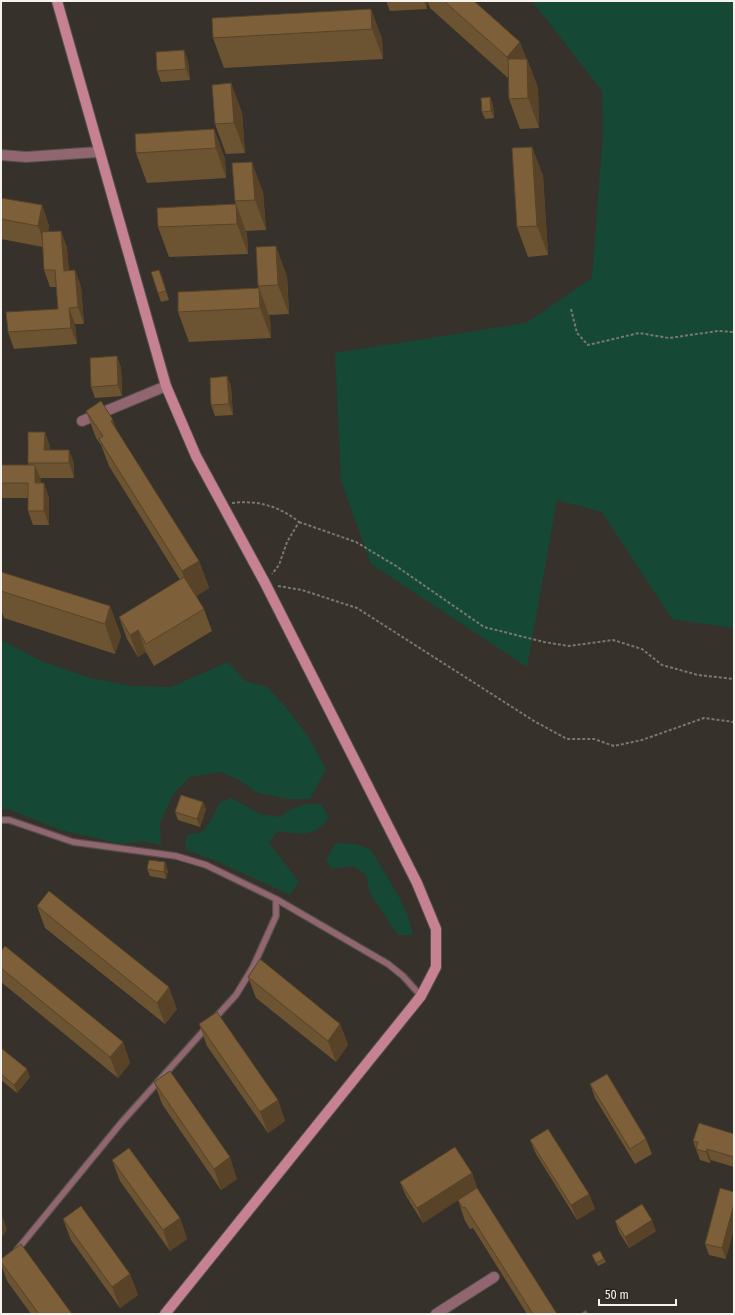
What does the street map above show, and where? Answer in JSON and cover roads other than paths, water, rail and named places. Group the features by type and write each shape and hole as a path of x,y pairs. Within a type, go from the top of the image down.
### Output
{"street":[{"path":"57,1 98,152 166,386 196,456 265,584 417,883 436,929 436,967 421,996 165,1314"},
{"path":"1,155 26,157 98,152"},
{"path":"82,421 166,386"},
{"path":"436,1314 494,1277"}],"lane":[{"path":"1,820 9,820 73,842 176,856 206,864 276,899 388,964 404,976 421,996"},
{"path":"11,1256 121,1123 236,996 253,967 276,916 276,899"}]}
